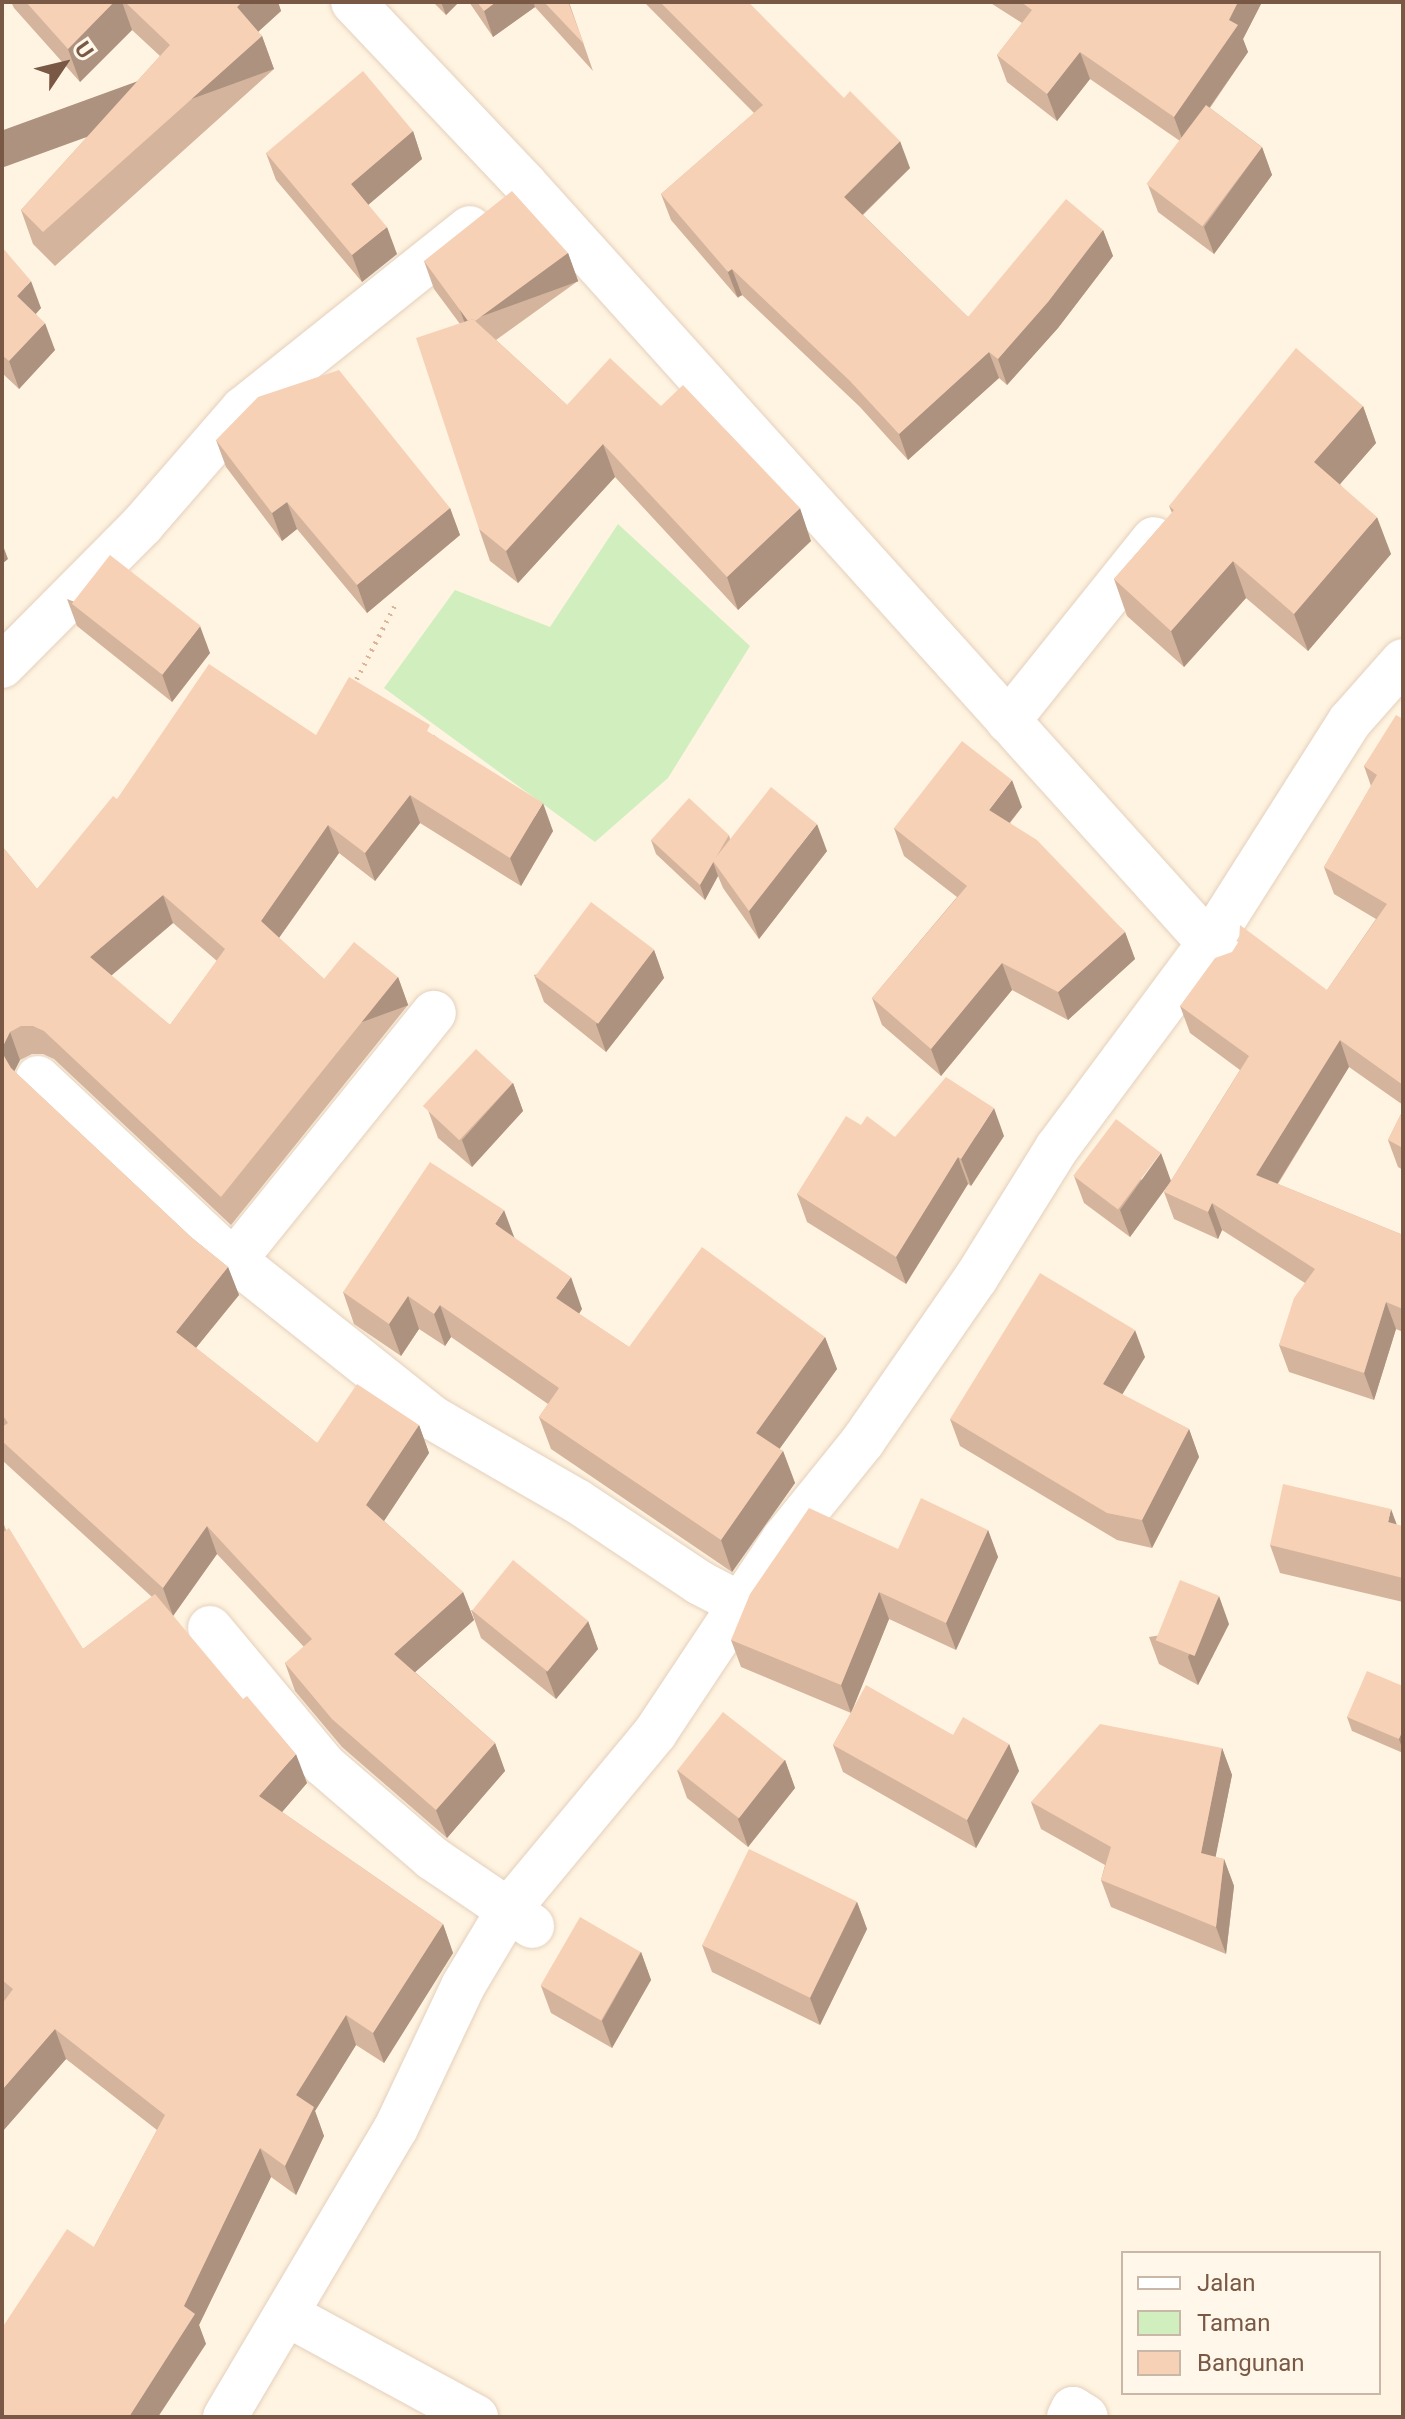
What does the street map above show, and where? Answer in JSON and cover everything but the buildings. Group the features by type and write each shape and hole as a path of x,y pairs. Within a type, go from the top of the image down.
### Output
{"street":[{"path":"353,2 525,184 1217,952"},
{"path":"2,666 142,525 243,409 525,184"},
{"path":"1008,721 1175,512"},
{"path":"225,2417 396,2128 463,1986 520,1918 655,1733 784,1539 863,1441 976,1278 1057,1148 1217,952 1350,721 1403,661"},
{"path":"236,1258 434,1013"},
{"path":"38,1078 218,1247 236,1258 433,1418 577,1501 700,1583 742,1605"},
{"path":"210,1628 324,1765 432,1858 520,1918"},
{"path":"288,2315 476,2417"},
{"path":"1069,2417 1073,2409 1086,2417"}],"path":[{"path":"347,698 395,605"}],"green space":[{"path":"618,524 750,646 668,778 595,842 384,688 455,590 550,627"}]}
